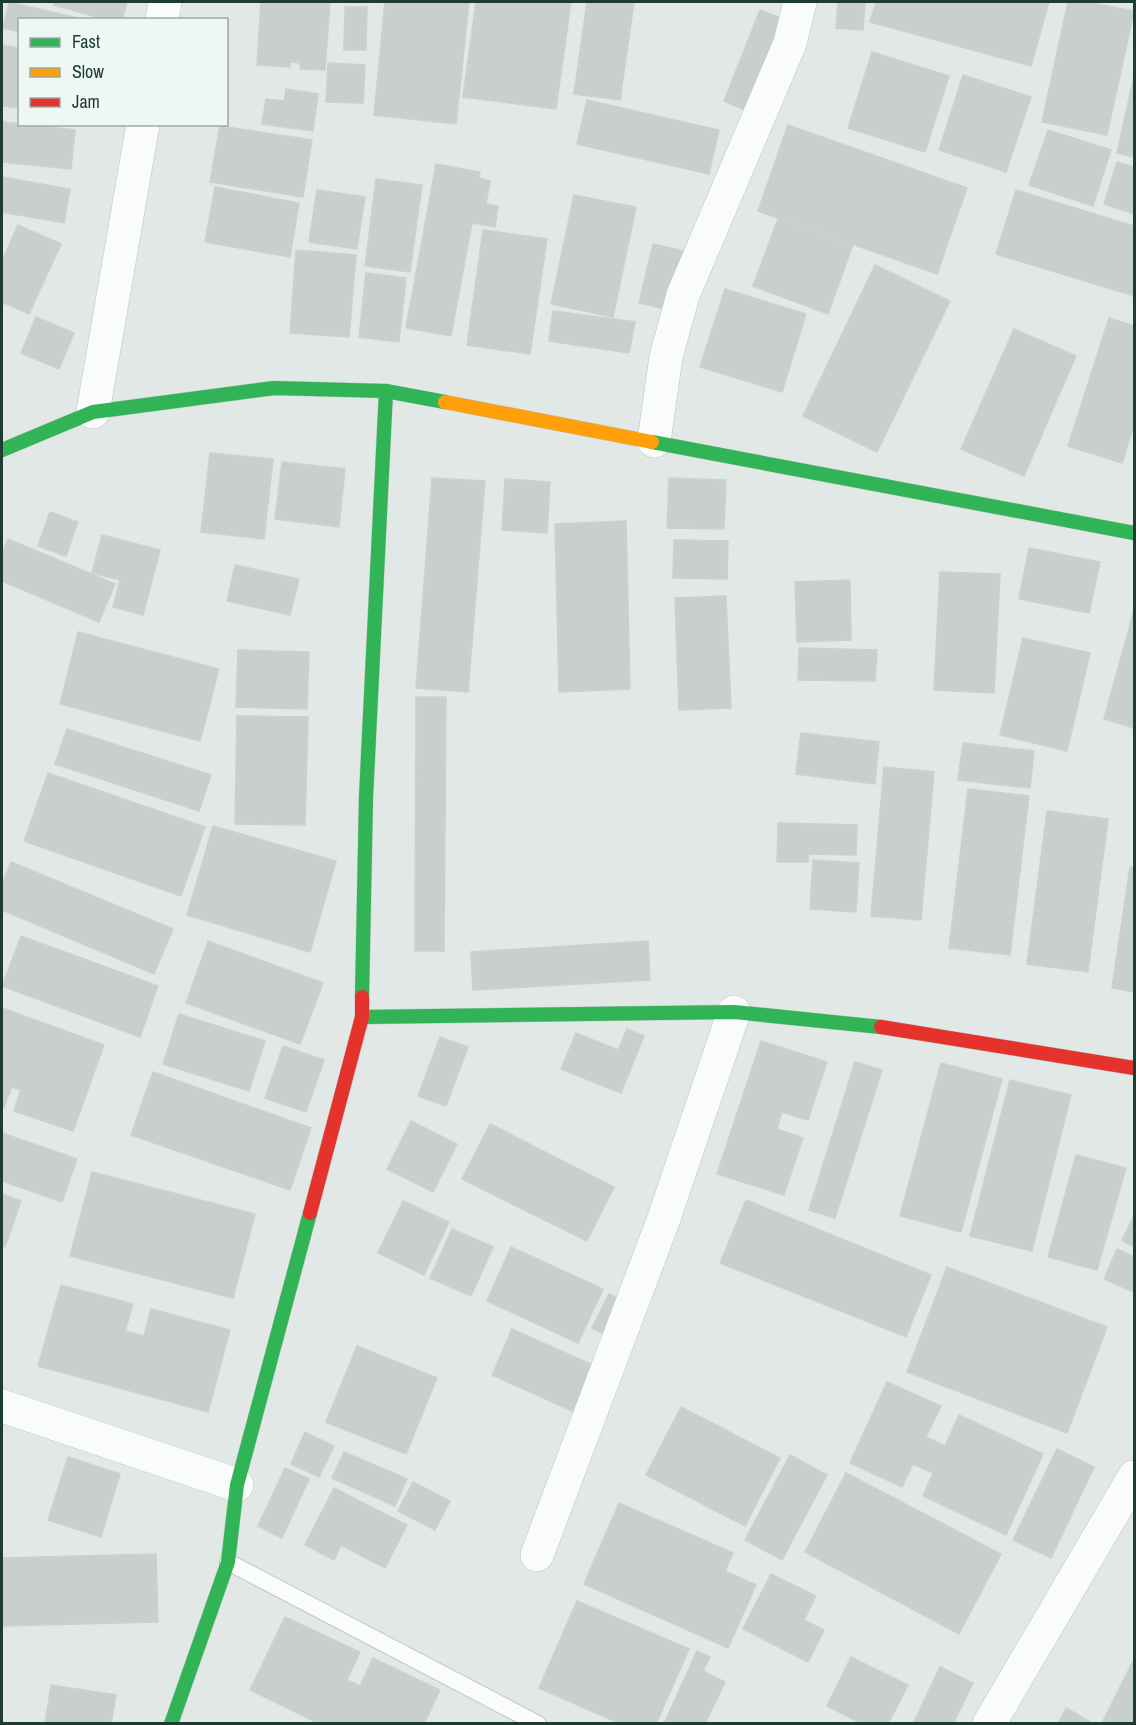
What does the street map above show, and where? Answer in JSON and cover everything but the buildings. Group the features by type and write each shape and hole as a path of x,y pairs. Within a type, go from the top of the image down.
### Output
{"street":[{"path":"162,18 165,2"},
{"path":"654,441 666,357 683,295 790,43 801,2"},
{"path":"93,412 143,126"},
{"path":"2,450 93,412 274,388 386,391 1134,533"},
{"path":"171,1724 228,1562 237,1485 362,1017 366,797 386,391"},
{"path":"362,1017 734,1012 904,1029 1134,1068"},
{"path":"537,1555 663,1221 734,1012"},
{"path":"2,1406 237,1485"},
{"path":"989,1724 1134,1477"}],"lane":[{"path":"228,1562 538,1724"}],"traffic: fast":[{"path":"2,450 93,412 274,388 386,391 445,402"},
{"path":"362,997 366,797 386,391"},
{"path":"652,442 1134,533"},
{"path":"362,1017 734,1012 881,1027"},
{"path":"171,1724 228,1562 237,1485 310,1213"}],"traffic: slow":[{"path":"445,402 652,442"}],"traffic: jam":[{"path":"310,1213 362,1017 362,997"},
{"path":"881,1027 1134,1068"}]}
